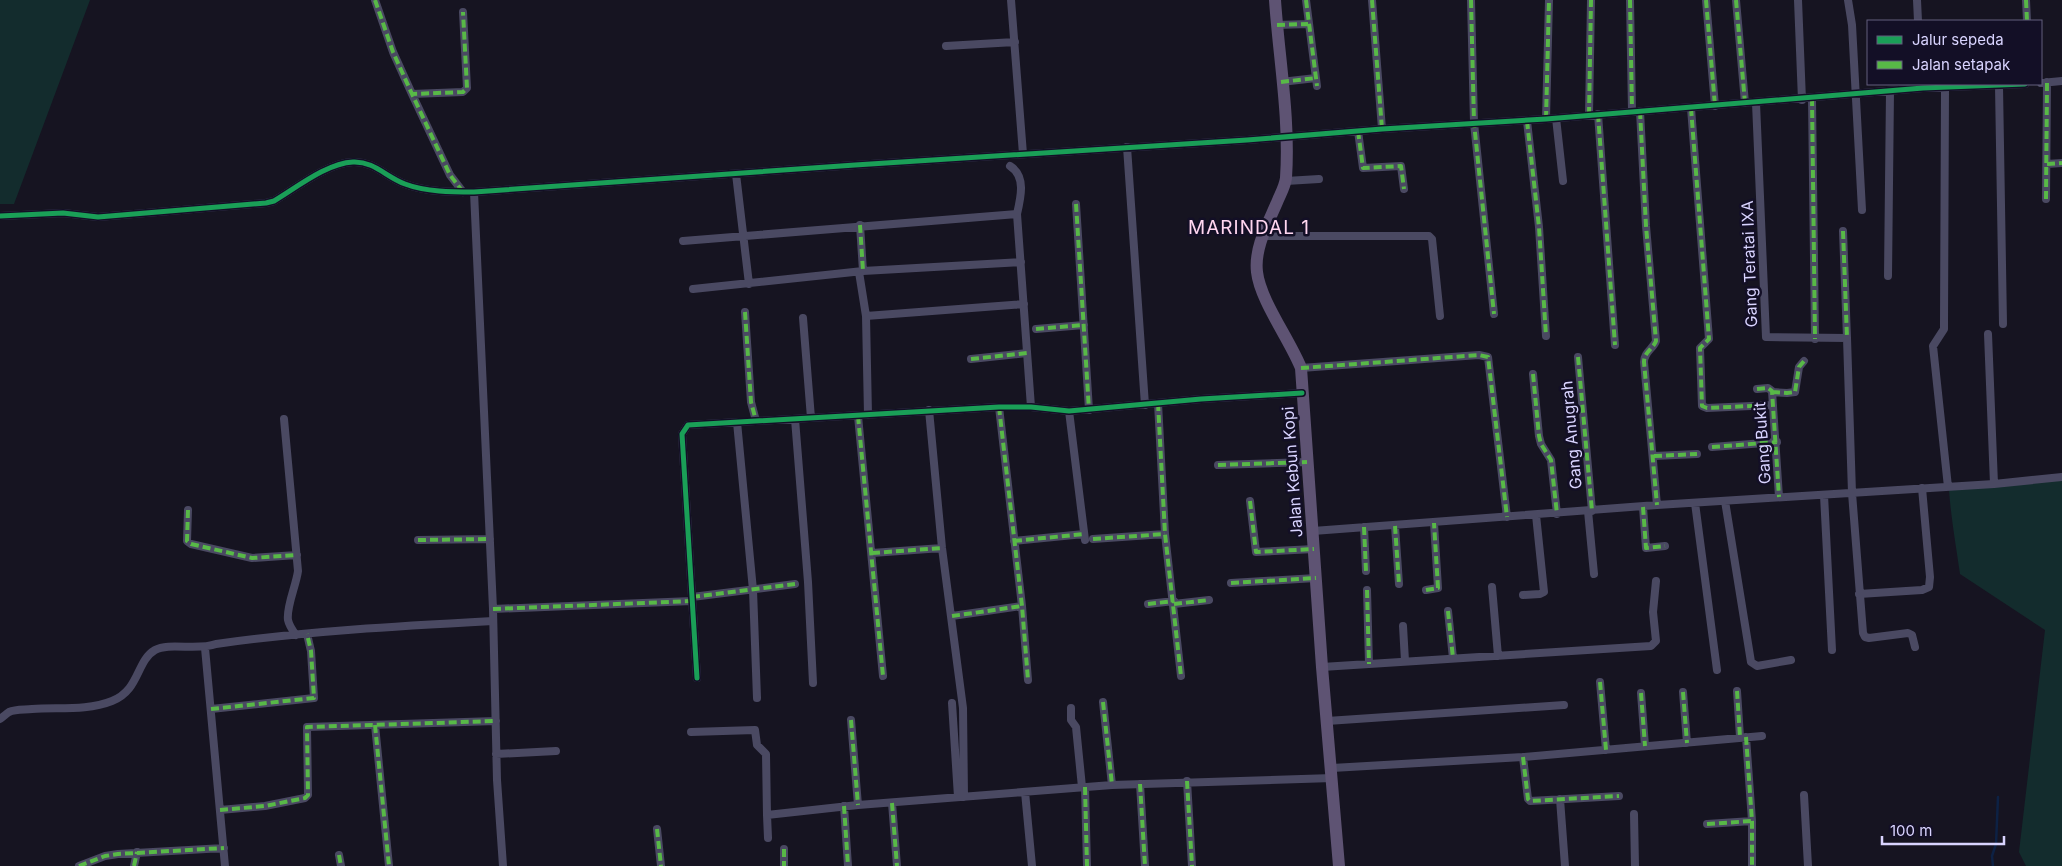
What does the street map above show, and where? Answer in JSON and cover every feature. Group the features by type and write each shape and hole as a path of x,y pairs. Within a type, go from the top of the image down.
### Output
{"main road":[{"name":"Jalan Kebun Kopi","path":"1275,0 1286,136 1286,181 1263,236 1258,251 1256,271 1261,289 1295,352 1301,368 1326,721 1339,866"}],"street":[{"path":"375,0 393,52 412,94 450,175 463,192"},
{"path":"1011,0 1024,154"},
{"path":"1281,82 1316,82 1306,0"},
{"path":"1372,0 1382,129"},
{"path":"1471,0 1474,123 1494,314"},
{"path":"1546,120 1548,0"},
{"path":"1589,115 1591,0"},
{"path":"1630,0 1636,111 1656,341 1644,358 1657,505"},
{"path":"1706,0 1715,106"},
{"path":"1736,0 1745,103"},
{"path":"1798,0 1802,100"},
{"path":"1848,0 1852,25 1862,210"},
{"path":"1917,0 1918,20"},
{"path":"2026,0 2027,20"},
{"path":"412,94 456,93 463,92 467,88 464,12"},
{"path":"1277,25 1308,24"},
{"path":"946,46 1015,42"},
{"path":"2046,199 2047,164 2044,82 2062,81"},
{"path":"0,216 63,213 98,216 266,204 332,166 352,162 369,164 405,184 426,189 474,192 1382,129 1546,120 1636,111 1802,100 1923,86 1945,88 2012,85"},
{"path":"1999,86 2003,324"},
{"path":"1945,88 1944,329 1933,346 1948,487"},
{"path":"1888,276 1890,91"},
{"path":"1812,98 1815,339"},
{"name":"Gang Teratai IXA","path":"1756,103 1766,337 1848,338"},
{"path":"1691,108 1709,339 1700,348 1702,406 1707,408 1773,405"},
{"path":"1598,114 1615,345"},
{"path":"1556,118 1563,181"},
{"path":"1527,120 1539,227 1546,336"},
{"path":"1358,131 1363,168 1401,166 1404,189"},
{"path":"1127,147 1145,405"},
{"path":"2047,164 2062,163"},
{"path":"1010,166 1016,170 1021,182 1017,214 1031,407"},
{"path":"736,174 749,284"},
{"path":"1286,181 1319,179"},
{"path":"474,192 493,609 496,754 503,866"},
{"path":"1076,204 1089,410"},
{"path":"683,241 860,225 1017,214"},
{"path":"860,225 861,271 866,316 868,415"},
{"path":"1843,230 1852,493 1859,594 1865,636 1868,638 1908,633 1912,635 1915,647"},
{"path":"1263,236 1429,236 1432,240 1440,316"},
{"path":"694,289 861,271 1021,262"},
{"path":"866,316 1024,304"},
{"path":"744,312 751,402 756,421"},
{"path":"803,318 811,418"},
{"path":"1036,329 1084,324"},
{"path":"1988,334 1994,484"},
{"path":"971,359 1027,353"},
{"path":"1301,368 1479,355 1488,357 1507,517"},
{"name":"Gang Anugrah","path":"1578,357 1594,574"},
{"path":"1757,389 1787,393 1795,392 1799,367 1804,361"},
{"path":"1533,374 1539,436 1541,444 1551,460 1557,514"},
{"name":"Gang Bukit","path":"1771,390 1777,442 1779,497"},
{"path":"696,678 682,434 688,425 696,423 858,416 999,406 1031,407 1070,412 1158,403 1302,393"},
{"path":"1158,403 1165,534 1181,676"},
{"path":"999,406 1022,606 1028,680"},
{"path":"929,410 942,548 963,708 961,797"},
{"path":"1070,412 1087,538"},
{"path":"858,416 883,676"},
{"path":"284,419 298,555 296,588 289,605 288,622 296,635"},
{"path":"795,419 808,582 813,683"},
{"path":"738,422 753,590 757,698"},
{"path":"1712,447 1777,442"},
{"path":"1654,456 1697,454"},
{"path":"1218,465 1307,462"},
{"path":"1313,531 1657,505 1695,504 1725,500 1994,484 2062,477"},
{"path":"1859,594 1922,590 1929,587 1930,577 1922,488"},
{"path":"1824,494 1832,650"},
{"path":"1725,500 1751,662 1757,666 1791,660"},
{"path":"1250,501 1256,552 1314,549"},
{"path":"1695,504 1717,670"},
{"path":"1643,506 1646,548 1664,546"},
{"path":"188,510 186,532 187,541 191,544 252,558 298,555"},
{"path":"1523,595 1544,592 1536,515"},
{"path":"1426,590 1438,588 1434,523"},
{"path":"1395,526 1399,584"},
{"path":"1364,527 1366,571"},
{"path":"1014,542 1165,534"},
{"path":"418,540 490,540"},
{"path":"872,553 942,548"},
{"path":"1231,583 1316,578"},
{"path":"1322,667 1650,646 1656,641 1657,636 1654,612 1656,581"},
{"path":"493,609 692,599 795,584"},
{"path":"1492,587 1498,656"},
{"path":"1367,590 1370,664"},
{"path":"1148,604 1209,600"},
{"path":"952,616 1022,606"},
{"path":"1448,611 1453,658"},
{"path":"0,719 9,712 21,710 93,707 112,702 133,686 144,664 156,649 164,647 205,648 223,643 368,628 493,621"},
{"path":"1403,626 1405,661"},
{"path":"211,709 313,698 315,696 307,634"},
{"path":"205,648 225,866"},
{"path":"1600,682 1606,750"},
{"path":"1737,691 1752,820 1752,866"},
{"path":"1683,692 1686,743"},
{"path":"1641,693 1645,746"},
{"path":"1103,702 1112,785"},
{"path":"952,703 961,797"},
{"path":"1326,721 1564,705"},
{"path":"1071,708 1071,720 1076,727 1083,787 1087,866"},
{"path":"852,720 858,805"},
{"path":"220,810 265,806 306,798 309,791 307,728 496,721"},
{"path":"375,725 389,866"},
{"path":"691,732 755,730 757,745 766,754 768,838"},
{"path":"767,815 844,806 1083,787 1332,773 1762,736"},
{"path":"496,754 556,751"},
{"path":"1523,757 1528,799 1533,802 1619,796"},
{"path":"1187,781 1192,866"},
{"path":"1140,784 1145,866"},
{"path":"1025,792 1032,866"},
{"path":"1804,795 1808,866"},
{"path":"1560,799 1565,866"},
{"path":"892,803 897,866"},
{"path":"844,806 848,866"},
{"path":"1634,814 1635,866"},
{"path":"1707,824 1752,820"},
{"path":"657,829 661,866"},
{"path":"79,866 105,856 137,852 224,848"},
{"path":"784,849 784,866"},
{"path":"134,866 137,852"},
{"path":"339,855 341,866"}],"green space":[{"path":"0,0 90,0 14,204 0,204"},
{"path":"2062,480 2062,866 2026,866 2019,852 2045,630 1960,574 1949,490"}],"waterway":[{"path":"1993,866 1992,856 1996,844 1998,797"}],"marked path":[{"path":"375,0 393,52 412,94"},
{"path":"1306,0 1317,86"},
{"path":"1372,0 1382,129"},
{"path":"1471,0 1474,123 1494,314"},
{"path":"1546,119 1549,0"},
{"path":"1589,115 1591,0"},
{"path":"1630,0 1632,111"},
{"path":"1706,0 1715,106"},
{"path":"1736,0 1745,103"},
{"path":"2026,0 2027,20"},
{"path":"463,12 467,88 463,92 412,94 450,175 463,192"},
{"path":"1277,25 1308,24"},
{"path":"1281,82 1316,78"},
{"path":"2046,199 2047,82"},
{"path":"1812,98 1815,339"},
{"path":"1691,108 1709,339 1700,348 1702,406 1707,408 1773,405"},
{"path":"1640,111 1646,226 1656,341 1645,356 1644,362 1657,505"},
{"path":"1598,114 1615,345"},
{"path":"1527,121 1539,227 1546,336"},
{"path":"1358,131 1363,168 1401,166 1404,189"},
{"path":"2047,164 2062,163"},
{"path":"1076,204 1089,410"},
{"path":"860,225 863,271"},
{"path":"1843,231 1847,338"},
{"path":"745,312 751,402 756,421"},
{"path":"1036,329 1084,325"},
{"path":"971,359 1027,353"},
{"path":"1301,368 1479,355 1488,357 1507,517"},
{"path":"1578,357 1592,511"},
{"path":"1772,392 1795,392 1799,367 1804,361"},
{"path":"1533,374 1539,436 1541,444 1551,460 1557,514"},
{"path":"1757,389 1768,388 1772,391 1779,497"},
{"path":"1158,403 1165,534 1181,676"},
{"path":"999,407 1022,606 1028,680"},
{"path":"858,416 883,676"},
{"path":"1712,447 1777,442"},
{"path":"1654,456 1697,454"},
{"path":"1218,465 1307,462"},
{"path":"1250,501 1256,552 1314,549"},
{"path":"1643,507 1646,548 1665,546"},
{"path":"188,510 187,541 191,544 252,558 297,555"},
{"path":"1426,590 1438,588 1434,523"},
{"path":"1395,526 1399,584"},
{"path":"1364,527 1366,571"},
{"path":"1014,541 1084,534"},
{"path":"1093,539 1165,534"},
{"path":"418,540 490,539"},
{"path":"872,553 942,548"},
{"path":"1231,583 1316,578"},
{"path":"692,597 795,584"},
{"path":"1367,590 1369,664"},
{"path":"1174,604 1209,600"},
{"path":"493,609 692,601"},
{"path":"1148,604 1174,601"},
{"path":"952,616 1022,606"},
{"path":"1448,611 1453,658"},
{"path":"211,709 314,698 311,651 307,634"},
{"path":"1600,682 1606,750"},
{"path":"1737,691 1740,737"},
{"path":"1683,692 1687,743"},
{"path":"1641,693 1645,746"},
{"path":"1103,702 1112,785"},
{"path":"851,720 858,805"},
{"path":"220,810 265,806 305,798 308,795 307,727 496,721"},
{"path":"375,725 389,866"},
{"path":"1746,737 1752,821 1752,866"},
{"path":"1523,757 1528,799 1530,801 1619,796"},
{"path":"1187,781 1192,866"},
{"path":"1140,784 1145,866"},
{"path":"1085,787 1087,866"},
{"path":"892,803 897,866"},
{"path":"844,806 848,866"},
{"path":"1707,824 1752,821"},
{"path":"657,829 661,866"},
{"path":"79,866 105,856 118,854 224,848"},
{"path":"784,849 784,866"},
{"path":"134,866 137,852"},
{"path":"339,855 341,866"}],"cycle path":[{"path":"0,216 63,213 98,217 266,203 274,201 322,171 343,163 353,162 367,164 413,187 439,191 474,192 1546,119 1923,88 2000,85"},
{"path":"697,678 682,434 688,425 999,407 1031,407 1069,411 1201,399 1302,393"}],"district":[{"name":"MARINDAL 1","path":"1249,227"}]}
